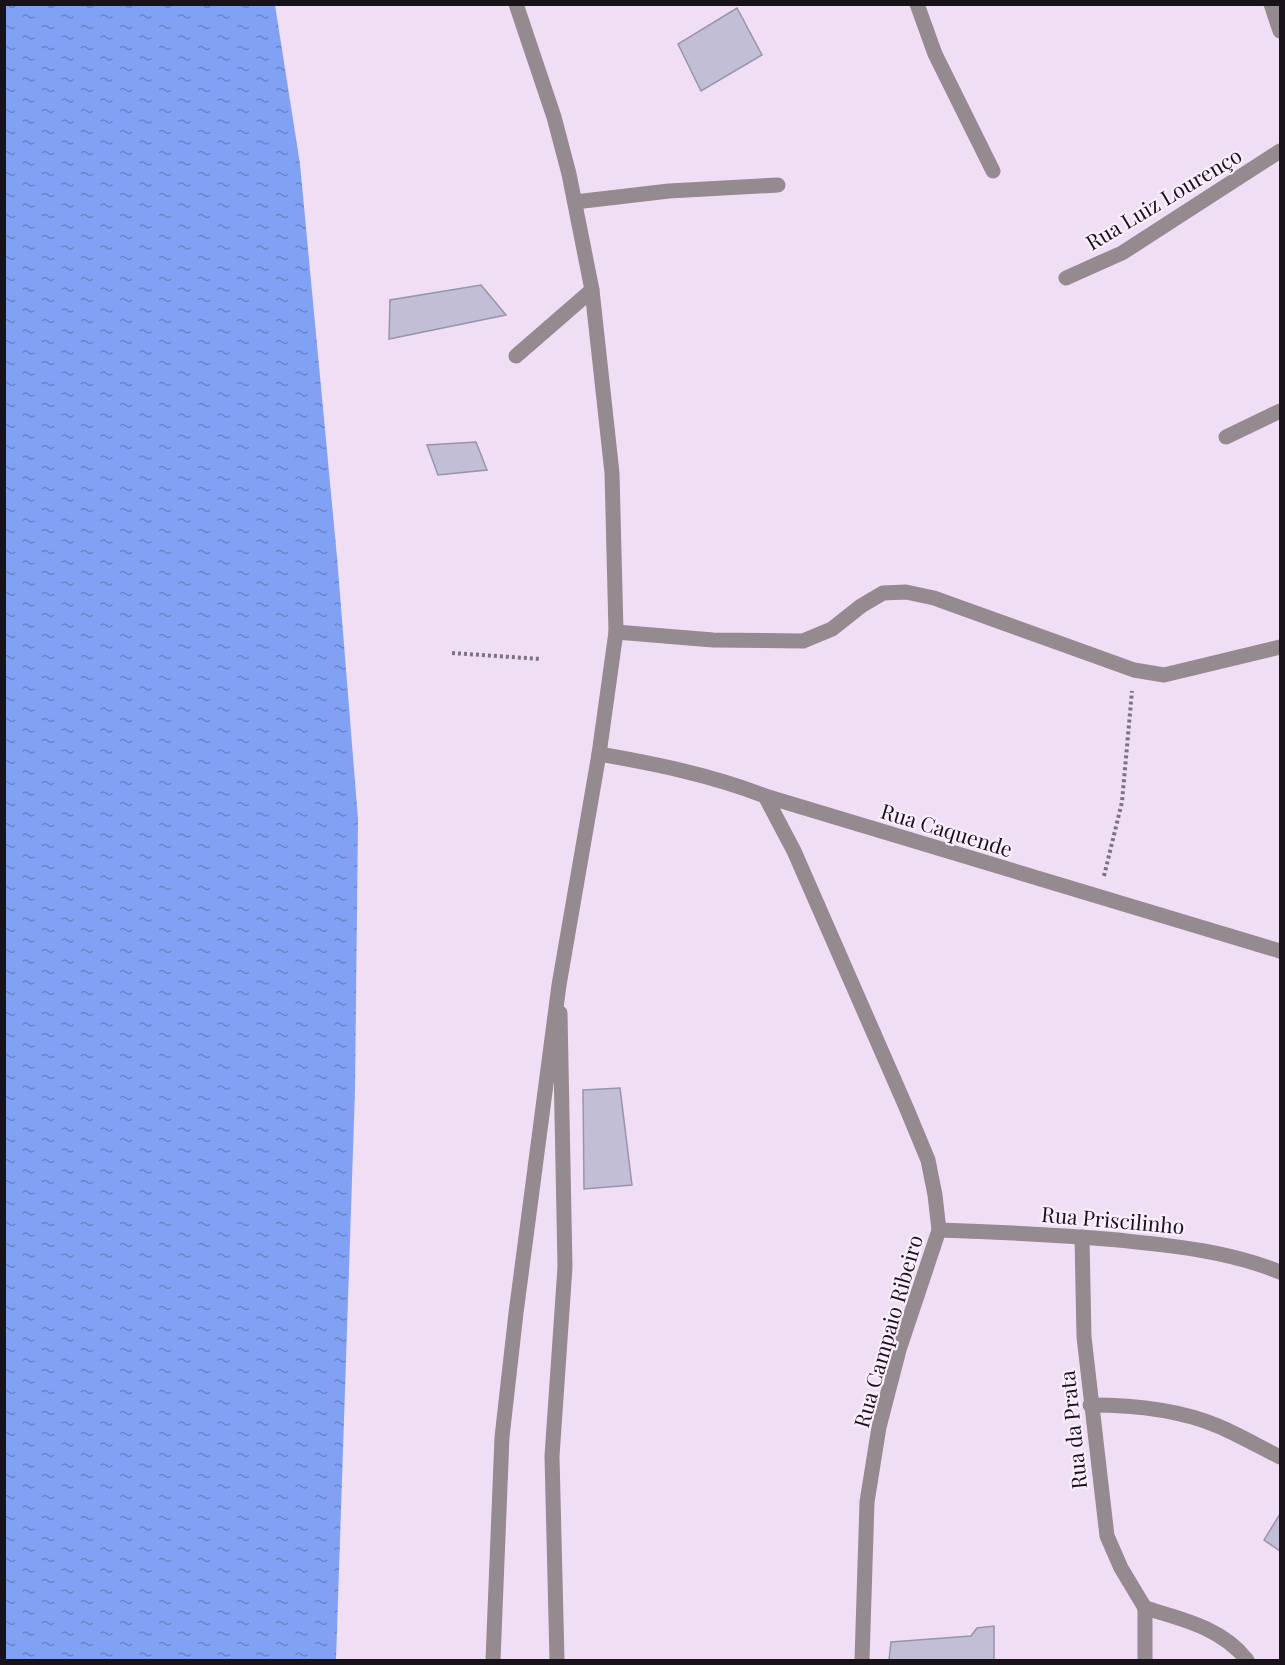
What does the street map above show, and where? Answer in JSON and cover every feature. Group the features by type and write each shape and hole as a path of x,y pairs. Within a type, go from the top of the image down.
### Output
{"street":[{"path":"493,1660 502,1437 559,985 582,841 599,754 616,632 612,473 592,290 575,202 554,117 516,4"},
{"path":"917,4 935,54 993,171"},
{"path":"1271,4 1281,31"},
{"name":"Rua Luiz Lourenço","path":"1066,278 1122,253 1281,151"},
{"path":"575,202 669,190 778,185"},
{"path":"516,356 592,290"},
{"path":"1226,437 1281,411"},
{"path":"616,632 713,640 803,640 832,629 861,606 883,593 906,592 934,598 1134,669 1164,675 1281,647"},
{"name":"Rua Caquende","path":"599,754 686,770 765,796 1281,951"},
{"name":"Rua Campaio Ribeiro","path":"765,796 794,851 928,1160 939,1230 899,1350 879,1427 867,1502 862,1660"},
{"path":"557,1660 552,1456 565,1267 559,985"},
{"name":"Rua Priscilinho","path":"939,1230 1082,1237 1188,1247 1245,1258 1281,1272"},
{"name":"Rua da Prata","path":"1082,1237 1084,1337 1090,1405 1107,1536 1121,1568 1145,1608"},
{"path":"1090,1405 1132,1405 1216,1425 1281,1457"},
{"path":"1145,1660 1145,1608 1191,1622 1220,1635 1247,1660"}],"path":[{"path":"452,653 541,659"},
{"path":"1099,897 1122,802 1134,669"}],"water":[{"path":"5,4 275,5 300,164 337,557 358,819 355,1090 336,1660 5,1660"}],"building":[{"path":"737,8 762,55 701,91 678,44"},
{"path":"481,285 506,315 389,339 390,300"},
{"path":"476,442 487,470 438,475 427,445"},
{"path":"620,1088 632,1185 584,1189 583,1090"},
{"path":"1280,1514 1280,1551 1264,1540"},
{"path":"994,1626 994,1660 889,1660 891,1642 971,1636 977,1628"}]}
